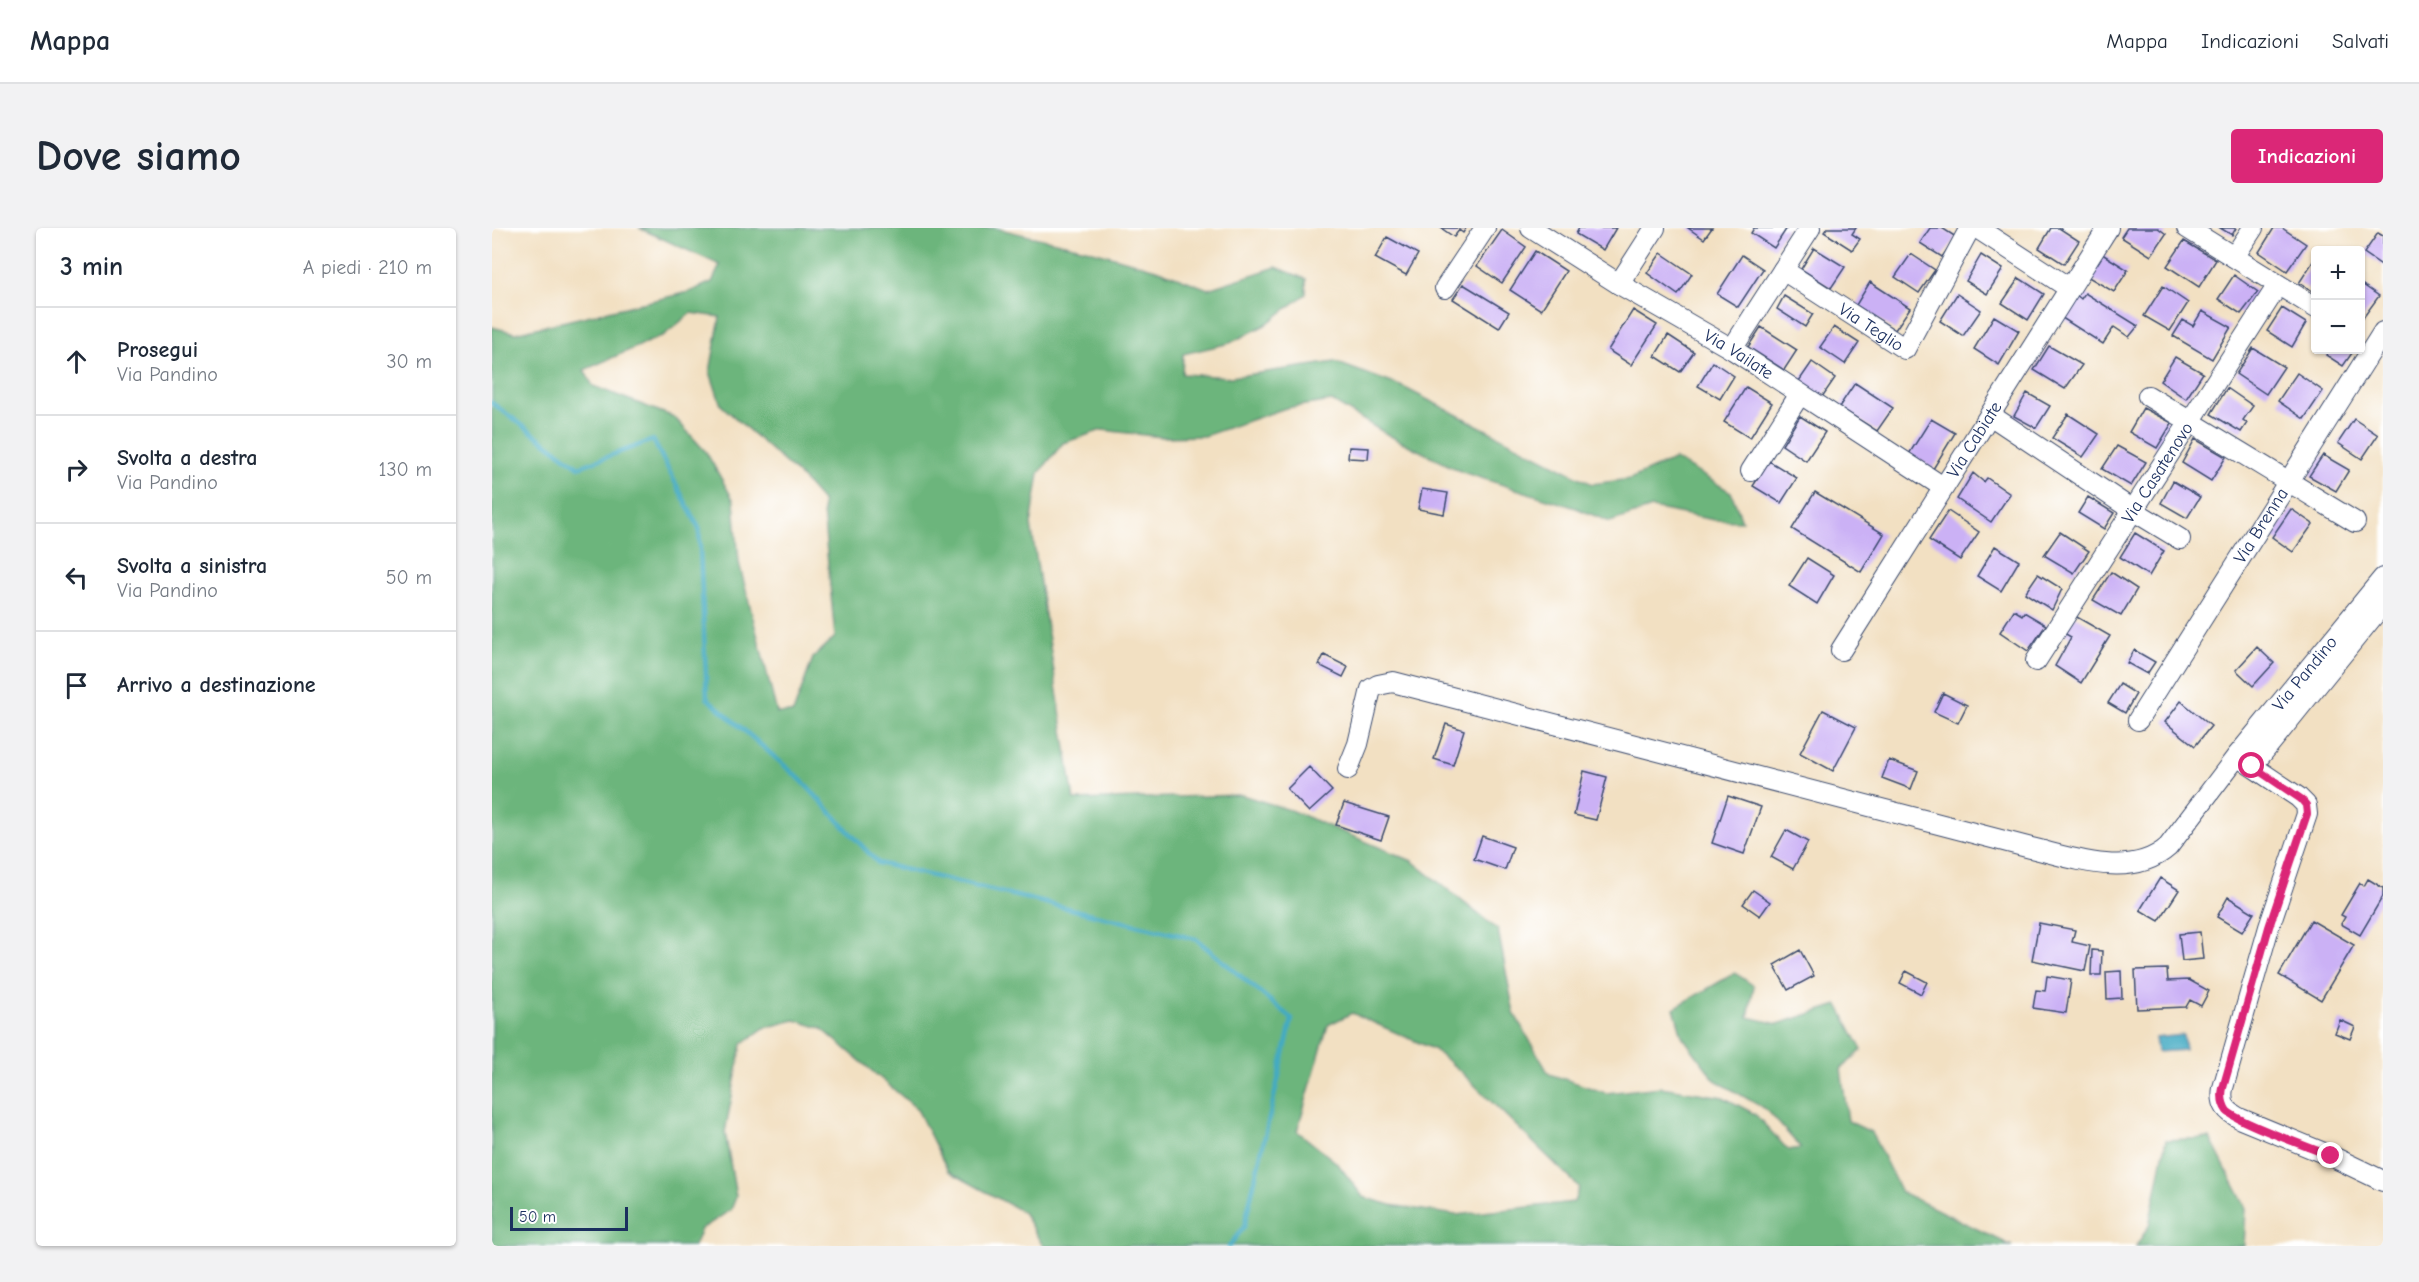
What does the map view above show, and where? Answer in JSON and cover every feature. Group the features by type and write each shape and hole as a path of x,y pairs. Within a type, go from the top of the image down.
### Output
{"street":[{"path":"1445,288 1485,228"},
{"name":"Via Vailate","path":"1531,228 1619,284 1732,349 1943,488"},
{"path":"1619,284 1655,228"},
{"path":"1732,349 1810,228"},
{"name":"Via Teglio","path":"1783,270 1905,349 1970,228"},
{"path":"1977,228 2069,288"},
{"name":"Via Cabiate","path":"1841,650 2108,228"},
{"path":"2187,228 2311,305"},
{"path":"2234,257 2253,228"},
{"name":"Via Casatenovo","path":"2036,661 2278,285"},
{"name":"Via Brenna","path":"2138,720 2288,481 2373,338"},
{"path":"1750,471 1800,394"},
{"path":"2148,396 2191,420 2355,522"},
{"path":"1990,415 2180,539"},
{"name":"Via Pandino","path":"2244,761 2383,578"},
{"name":"Via Pandino","path":"2244,761 2383,604"},
{"path":"1348,770 1358,744 1371,689 1386,682 1392,682 2031,848 2094,863 2123,864 2146,860 2168,847 2244,761 2301,799 2306,805 2307,814 2269,927 2223,1088 2223,1102 2227,1110 2241,1119 2331,1156 2383,1181"}],"green space":[{"path":"639,228 995,228 1086,249 1156,269 1208,289 1276,267 1306,279 1306,294 1265,325 1230,343 1183,354 1182,374 1231,377 1335,362 1403,387 1592,484 1630,479 1675,459 1731,492 1742,521 1714,520 1652,508 1610,522 1576,508 1462,472 1390,436 1332,401 1286,408 1204,436 1162,437 1102,430 1063,443 1039,473 1031,525 1074,800 1242,795 1290,810 1412,861 1498,930 1514,1013 1549,1074 1606,1093 1661,1087 1723,1097 1755,1114 1788,1150 1801,1148 1767,1110 1715,1080 1682,1036 1674,1008 1735,973 1754,986 1748,1017 1778,1024 1838,1005 1862,1050 1841,1069 1848,1121 1871,1132 1901,1192 2012,1246 1043,1246 1023,1212 948,1171 917,1109 821,1028 795,1020 764,1028 742,1044 725,1132 736,1197 731,1210 701,1229 694,1246 492,1246 492,327 515,333 689,292 712,282 720,265","holes":["691,313 720,317 710,372 721,405 800,476 822,501 835,637 813,658 793,713 777,713 739,563 734,501 706,452 674,417 593,386 584,370 664,335","1352,1013 1433,1049 1459,1070 1579,1187 1574,1202 1456,1215 1391,1205 1363,1197 1338,1164 1297,1131 1328,1025"]},
{"path":"2210,1138 2246,1208 2244,1246 2136,1246 2149,1226 2166,1140"}],"water":[{"path":"2183,1035 2185,1050 2157,1052 2155,1038"}],"building":[{"path":"1441,228 1466,228 1463,233 1459,230 1454,237"},
{"path":"1579,228 1616,228 1603,250 1576,234"},
{"path":"1688,228 1712,228 1704,239"},
{"path":"1754,228 1787,228 1774,248 1751,233"},
{"path":"1827,228 1856,228 1852,234 1860,239 1852,250 1824,232"},
{"path":"1930,228 1942,228 1956,237 1942,257 1920,243"},
{"path":"2051,228 2059,228 2079,241 2064,264 2039,248"},
{"path":"2127,228 2158,228 2166,234 2151,256 2121,237"},
{"path":"2220,228 2236,228 2232,235"},
{"path":"2274,228 2282,228 2306,244 2287,271 2259,252"},
{"path":"1502,230 1526,247 1502,283 1477,266"},
{"path":"2378,233 2383,236 2383,266 2365,252"},
{"path":"1387,237 1418,254 1406,275 1375,258"},
{"path":"2184,241 2216,260 2199,287 2167,266"},
{"path":"1814,248 1845,267 1831,288 1801,269"},
{"path":"1535,251 1566,271 1541,310 1510,290"},
{"path":"2099,252 2128,270 2114,292 2085,275"},
{"path":"1661,253 1692,274 1678,295 1647,273"},
{"path":"1911,254 1935,270 1919,293 1895,277"},
{"path":"1742,255 1763,269 1738,307 1717,294"},
{"path":"1981,255 2003,269 1987,294 1966,281"},
{"path":"2311,265 2311,290 2299,283"},
{"path":"2234,275 2258,292 2241,314 2218,299"},
{"path":"2019,278 2044,294 2028,320 2002,303"},
{"path":"1870,282 1910,308 1895,330 1856,305"},
{"path":"1463,284 1509,312 1499,328 1453,299"},
{"path":"2163,286 2188,303 2170,331 2144,316"},
{"path":"2365,286 2379,296 2365,315"},
{"path":"2074,293 2081,299 2085,293 2138,326 2129,337 2114,327 2103,344 2059,316"},
{"path":"1957,294 1981,310 1963,336 1940,321"},
{"path":"1784,296 1813,314 1805,327 1777,309"},
{"path":"2282,308 2306,323 2292,347 2267,331"},
{"path":"1633,310 1657,325 1631,365 1608,350"},
{"path":"2202,311 2231,327 2212,359 2173,336 2183,320 2193,326"},
{"path":"1994,316 2019,331 1999,365 1974,349"},
{"path":"1761,327 1797,350 1784,370 1748,347"},
{"path":"1834,327 1859,343 1845,364 1820,347"},
{"path":"1668,335 1694,352 1680,372 1655,356"},
{"path":"2049,346 2082,365 2065,389 2034,370"},
{"path":"2253,348 2284,367 2266,394 2236,374"},
{"path":"2327,354 2351,354 2343,366"},
{"path":"2175,357 2203,373 2186,399 2160,381"},
{"path":"1713,362 1734,376 1720,399 1698,386"},
{"path":"1812,362 1835,378 1822,397 1799,381"},
{"path":"2297,373 2323,391 2304,419 2278,401"},
{"path":"1855,383 1893,408 1877,431 1839,407"},
{"path":"1746,387 1772,403 1750,438 1724,422"},
{"path":"2227,388 2253,406 2243,420 2247,423 2241,432 2211,414"},
{"path":"2027,393 2050,406 2036,428 2014,416"},
{"path":"2143,408 2172,423 2157,448 2129,432"},
{"path":"2068,414 2099,434 2083,457 2052,438"},
{"path":"1800,416 1825,432 1806,461 1782,445"},
{"path":"1931,419 1955,433 1933,469 1909,454"},
{"path":"2354,419 2378,435 2362,459 2338,443"},
{"path":"2195,439 2226,457 2211,481 2182,463"},
{"path":"2117,446 2146,462 2131,486 2102,469"},
{"path":"1349,447 1369,448 1368,459 1348,458"},
{"path":"2323,455 2349,470 2336,491 2309,476"},
{"path":"1769,461 1797,478 1781,503 1753,486"},
{"path":"1973,473 1984,482 1987,478 2010,494 1991,522 1957,499"},
{"path":"2173,481 2200,497 2187,518 2161,503"},
{"path":"1422,489 1448,493 1444,514 1418,509"},
{"path":"1815,492 1884,534 1861,572 1792,529"},
{"path":"2088,497 2114,513 2104,529 2078,513"},
{"path":"2291,509 2313,524 2293,552 2272,537"},
{"path":"1948,511 1979,532 1960,560 1929,540"},
{"path":"2060,532 2089,551 2074,573 2044,555"},
{"path":"2135,533 2164,551 2149,576 2120,557"},
{"path":"1995,546 2019,561 2001,591 1977,576"},
{"path":"1807,558 1834,575 1817,604 1789,586"},
{"path":"2111,572 2137,589 2121,616 2093,600"},
{"path":"2038,574 2062,589 2052,610 2025,593"},
{"path":"2014,610 2022,615 2024,612 2046,625 2028,651 2000,632"},
{"path":"2075,616 2110,636 2081,683 2055,666 2071,637 2064,633"},
{"path":"2257,647 2274,663 2253,686 2236,670"},
{"path":"2134,650 2155,662 2147,674 2127,663"},
{"path":"1324,655 1348,667 1343,677 1319,665"},
{"path":"2120,684 2136,694 2125,713 2108,703"},
{"path":"1943,693 1967,705 1958,723 1934,712"},
{"path":"2181,701 2211,726 2195,746 2165,722"},
{"path":"1823,710 1856,727 1833,771 1800,753"},
{"path":"1446,724 1464,730 1453,765 1434,759"},
{"path":"1889,760 1918,771 1911,789 1882,778"},
{"path":"1309,767 1332,791 1309,812 1287,789"},
{"path":"1584,771 1607,777 1596,820 1574,815"},
{"path":"1728,796 1761,807 1744,854 1712,843"},
{"path":"1344,803 1389,817 1381,840 1336,825"},
{"path":"1786,830 1808,842 1793,869 1771,857"},
{"path":"1482,836 1513,847 1505,870 1474,859"},
{"path":"2160,878 2179,890 2159,921 2140,910"},
{"path":"2368,879 2383,888 2383,896 2360,935 2341,924 2345,917 2341,915 2360,883 2364,886"},
{"path":"1753,890 1770,902 1760,916 1743,904"},
{"path":"2228,897 2254,913 2242,932 2217,917"},
{"path":"2311,920 2354,945 2321,1000 2279,975"},
{"path":"2039,923 2075,930 2072,942 2090,946 2085,971 2032,960"},
{"path":"2200,932 2203,959 2182,961 2179,934"},
{"path":"1800,950 1814,976 1788,990 1774,965"},
{"path":"2092,950 2102,951 2101,975 2091,975"},
{"path":"2167,969 2168,981 2189,980 2209,991 2201,1006 2190,1000 2186,1007 2137,1009 2135,970"},
{"path":"1906,971 1927,982 1921,994 1900,983"},
{"path":"2121,971 2122,998 2107,999 2106,972"},
{"path":"2047,976 2071,980 2066,1013 2033,1008 2036,990 2045,991"},
{"path":"2340,1020 2355,1027 2350,1039 2335,1033"}],"waterway":[{"path":"492,403 579,467 653,440 699,528 707,698 801,780 878,863 1196,939 1292,1019 1244,1227 1229,1246"}],"route":[{"path":"2252,766 2301,799 2306,805 2307,814 2269,927 2223,1088 2223,1102 2227,1110 2241,1119 2331,1156"}]}
